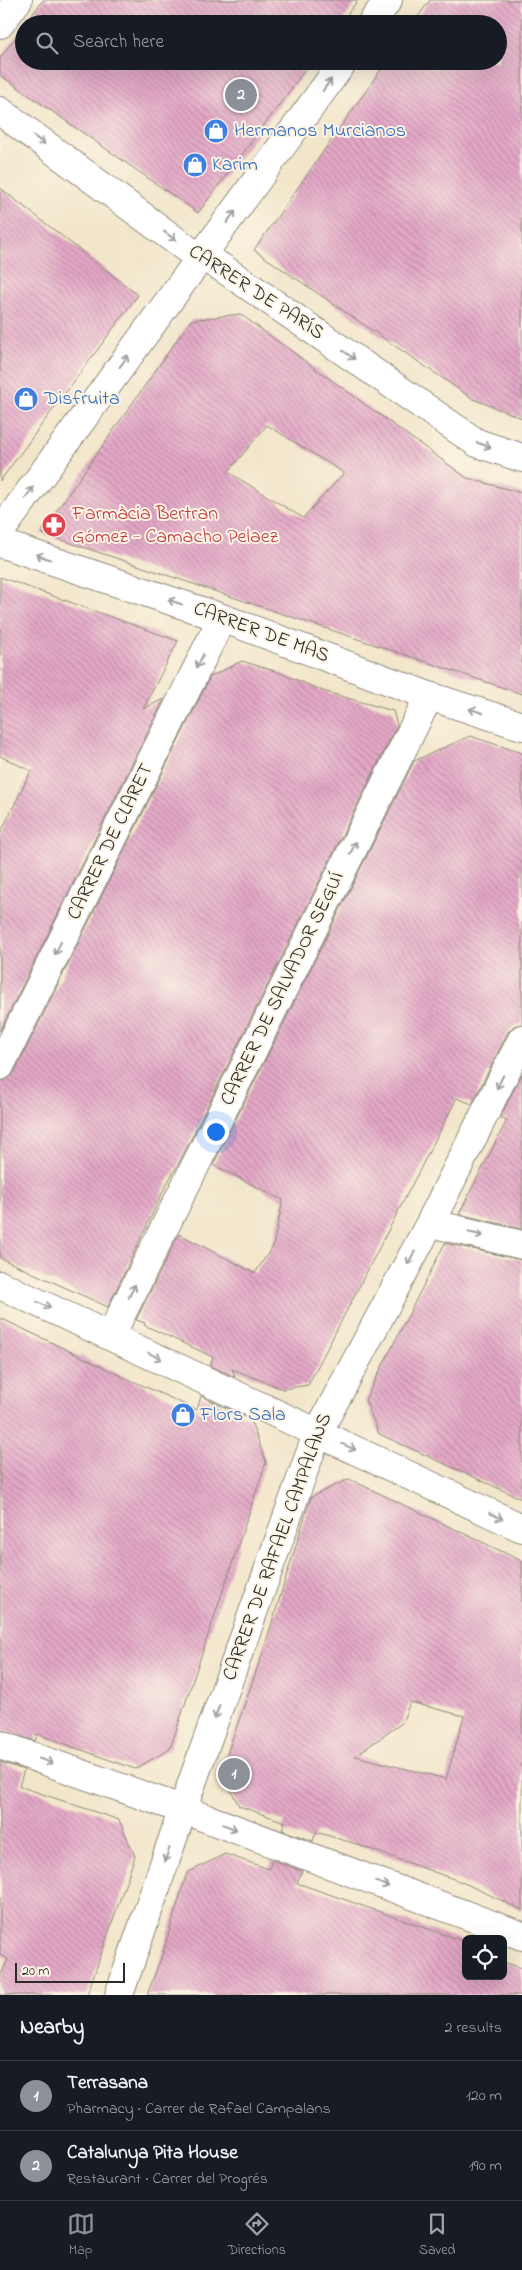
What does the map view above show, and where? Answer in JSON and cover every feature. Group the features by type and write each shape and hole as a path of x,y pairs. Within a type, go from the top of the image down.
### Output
{"street":[{"path":"0,24 18,0"},
{"path":"377,15 388,0"},
{"path":"0,532 337,70"},
{"name":"CARRER DE PARÍS","path":"0,111 188,249 221,267 477,443 522,458"},
{"name":"CARRER DE MAS","path":"0,543 222,618 428,696 522,726"},
{"name":"CARRER DE CLARET","path":"0,1066 222,618"},
{"name":"CARRER DE SALVADOR SEGUÍ","path":"111,1335 428,696"},
{"name":"CARRER DE RAFAEL CAMPALANS","path":"119,1995 317,1434 430,1223 522,1038"},
{"path":"430,1223 522,1245"},
{"path":"0,1285 111,1335 317,1434 347,1446 522,1528"},
{"path":"0,1745 184,1810 522,1936"}],"building":[{"path":"43,0 358,0 347,15 32,15"},
{"path":"430,0 522,0 522,418 473,399 254,250 381,70 507,70 507,15 419,15"},
{"path":"15,38 15,70 305,70 198,213 0,75 0,58"},
{"path":"0,188 138,295 0,481"},
{"path":"240,314 467,478 522,493 522,694 41,533 191,320","holes":["267,425 344,473 303,518 228,472"]},
{"path":"0,577 178,641 143,709 164,699 0,1031 0,834 31,771 0,756"},
{"path":"242,661 278,672 323,691 393,711 397,725 180,1161 166,1185 108,1307 0,1258 0,1081 8,1079 14,1073 210,677"},
{"path":"470,736 522,753 522,1024 514,1026 508,1032 472,1104 457,1098 308,1385 283,1389 232,1369 235,1377 210,1366 213,1357 136,1320 179,1234 255,1273 273,1246 283,1200 213,1165 414,761"},
{"path":"522,1074 522,1229 459,1214 507,1120 500,1117"},
{"path":"445,1243 522,1260 522,1499 379,1434 365,1400"},
{"path":"0,1318 197,1410 201,1396 250,1419 266,1462 170,1749 135,1769 37,1734 35,1741 0,1730"},
{"path":"349,1479 522,1561 522,1910 462,1882 353,1843 316,1832 313,1841 282,1830 285,1822 239,1806 221,1771 262,1655 311,1497","holes":["410,1702 464,1716 446,1779 355,1756 402,1723"]},
{"path":"0,1762 24,1770 19,1786 119,1820 135,1856 87,1995 0,1995 0,1977 8,1959 0,1955"},
{"path":"225,1854 269,1869 272,1860 302,1871 297,1883 462,1941 462,1980 507,1980 507,1963 522,1968 522,1995 147,1995 162,1955 187,1873"}],"place":[{"name":"Catalunya Pita House","path":"241,95"},
{"name":"Hermanos Murcianos","path":"216,131"},
{"name":"Karim","path":"195,165"},
{"name":"Disfruita","path":"26,399"},
{"name":"Farmàcia Bertran Gómez - Camacho Pelaez","path":"54,525"},
{"name":"Flors Sala","path":"183,1415"},
{"name":"Terrasana","path":"234,1774"}]}
